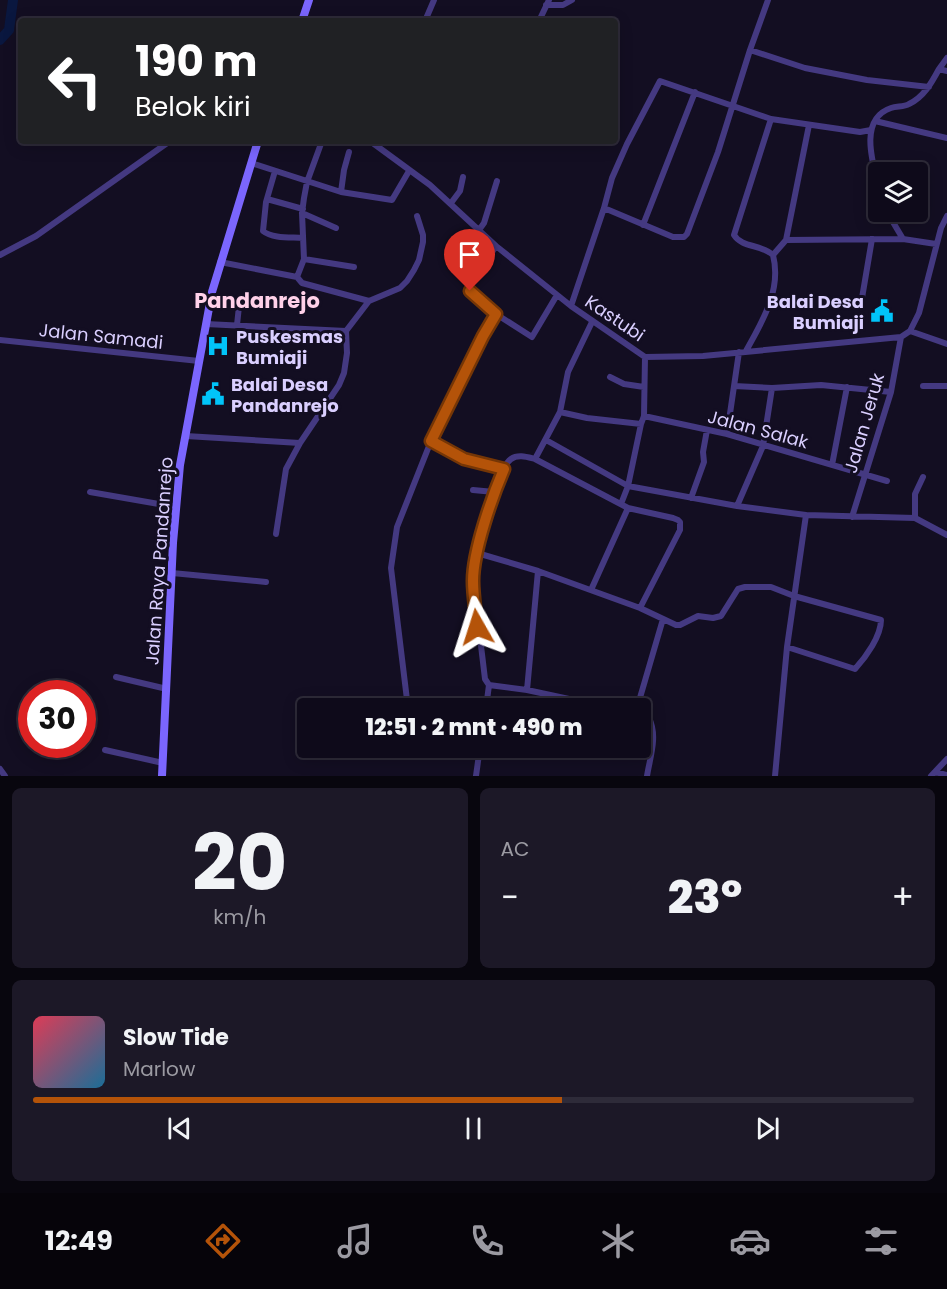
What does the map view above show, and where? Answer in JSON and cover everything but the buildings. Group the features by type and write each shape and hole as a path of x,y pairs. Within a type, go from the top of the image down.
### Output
{"main road":[{"path":"303,18 309,0"},
{"name":"Jalan Raya Pandanrejo","path":"162,776 176,507 186,436 206,324 220,262 257,144"}],"street":[{"path":"426,18 434,0"},
{"path":"540,18 547,3 563,5 572,0"},
{"path":"604,208 673,237 684,237 687,234 734,105 768,0"},
{"path":"750,50 805,68 867,80 929,87"},
{"path":"874,162 870,144 871,130 875,121 891,108 909,105 929,87 947,57"},
{"path":"939,69 947,71"},
{"path":"571,306 612,178 658,82 665,81 771,119 860,132 871,130"},
{"path":"643,225 695,92"},
{"path":"727,434 742,351 769,309 775,277 773,255 766,249 742,243 734,235 771,119"},
{"path":"875,121 947,138"},
{"path":"773,255 786,240 809,125"},
{"path":"0,255 36,236 166,144"},
{"path":"297,277 304,259 302,211 307,182 321,144"},
{"name":"Kastubi","path":"373,144 451,203 496,246 571,306 645,357 703,356 902,337"},
{"path":"341,192 349,152"},
{"path":"250,163 341,192 390,200 396,195 409,171"},
{"path":"275,171 262,227 266,234 303,238"},
{"path":"451,203 460,191 463,177"},
{"path":"479,230 484,223 497,181"},
{"path":"267,199 302,211 336,228"},
{"path":"276,534 286,469 300,443 339,386 345,363 346,331 369,301 394,291 407,281 419,260 423,235 417,216"},
{"path":"902,337 910,331 922,302 936,244 944,229 947,216"},
{"path":"893,222 903,239"},
{"path":"861,304 872,239"},
{"path":"786,240 903,239 936,244"},
{"path":"496,246 469,286 472,294 496,314 532,337 557,295"},
{"path":"304,259 354,267"},
{"path":"220,262 297,277 302,283 369,301"},
{"path":"237,326 240,297"},
{"path":"407,698 390,568 397,527 431,441 496,314"},
{"path":"535,459 560,412 568,372 592,322"},
{"path":"206,324 346,331"},
{"path":"910,331 947,344"},
{"name":"Jalan Jeruk","path":"852,517 891,392 902,337"},
{"name":"Jalan Samadi","path":"0,340 199,361"},
{"path":"621,504 628,486 644,416 645,357"},
{"path":"610,377 624,384 645,387"},
{"path":"734,386 772,388 821,385 891,392"},
{"path":"923,386 947,386"},
{"path":"832,465 847,387"},
{"path":"737,506 763,446 772,388"},
{"path":"560,412 587,418 641,424"},
{"name":"Jalan Salak","path":"644,416 727,434 887,481"},
{"path":"691,498 704,462 703,452 707,430"},
{"path":"186,436 300,443"},
{"path":"546,440 628,486 737,506 806,515 915,518 947,535"},
{"path":"431,441 464,459 504,469"},
{"path":"487,698 489,685 485,679 473,579 477,553 494,492 504,469 515,457 535,459 628,508 678,520 681,525 680,530 640,608"},
{"path":"915,518 915,494 923,477"},
{"path":"473,490 494,492"},
{"path":"90,492 176,507"},
{"path":"591,590 628,508"},
{"path":"775,776 787,647 806,515"},
{"path":"477,553 538,571 680,625 698,616 716,618 724,613 738,589 745,586 771,587 794,596 882,620 875,639 855,669 787,647"},
{"path":"527,690 538,571"},
{"path":"172,573 266,582"},
{"path":"640,698 663,619"},
{"path":"116,678 167,689"},
{"path":"489,685 564,698"},
{"path":"651,722 653,731 651,754"},
{"path":"105,750 163,763"},
{"path":"476,776 478,758"},
{"path":"647,776 650,758"},
{"path":"933,774 947,759"},
{"path":"0,769 5,776"},
{"path":"933,774 947,775"}],"waterway":[{"path":"0,40 9,30 13,0"}],"place":[{"name":"Balai Desa Bumiaji","path":"882,311"},
{"name":"Puskesmas Bumiaji","path":"218,346"},
{"name":"Balai Desa Pandanrejo","path":"213,394"}],"district":[{"name":"Pandanrejo","path":"257,300"}],"route":[{"path":"470,291 496,314 431,441 464,459 504,469 494,492 477,553 473,579 477,627"}]}
